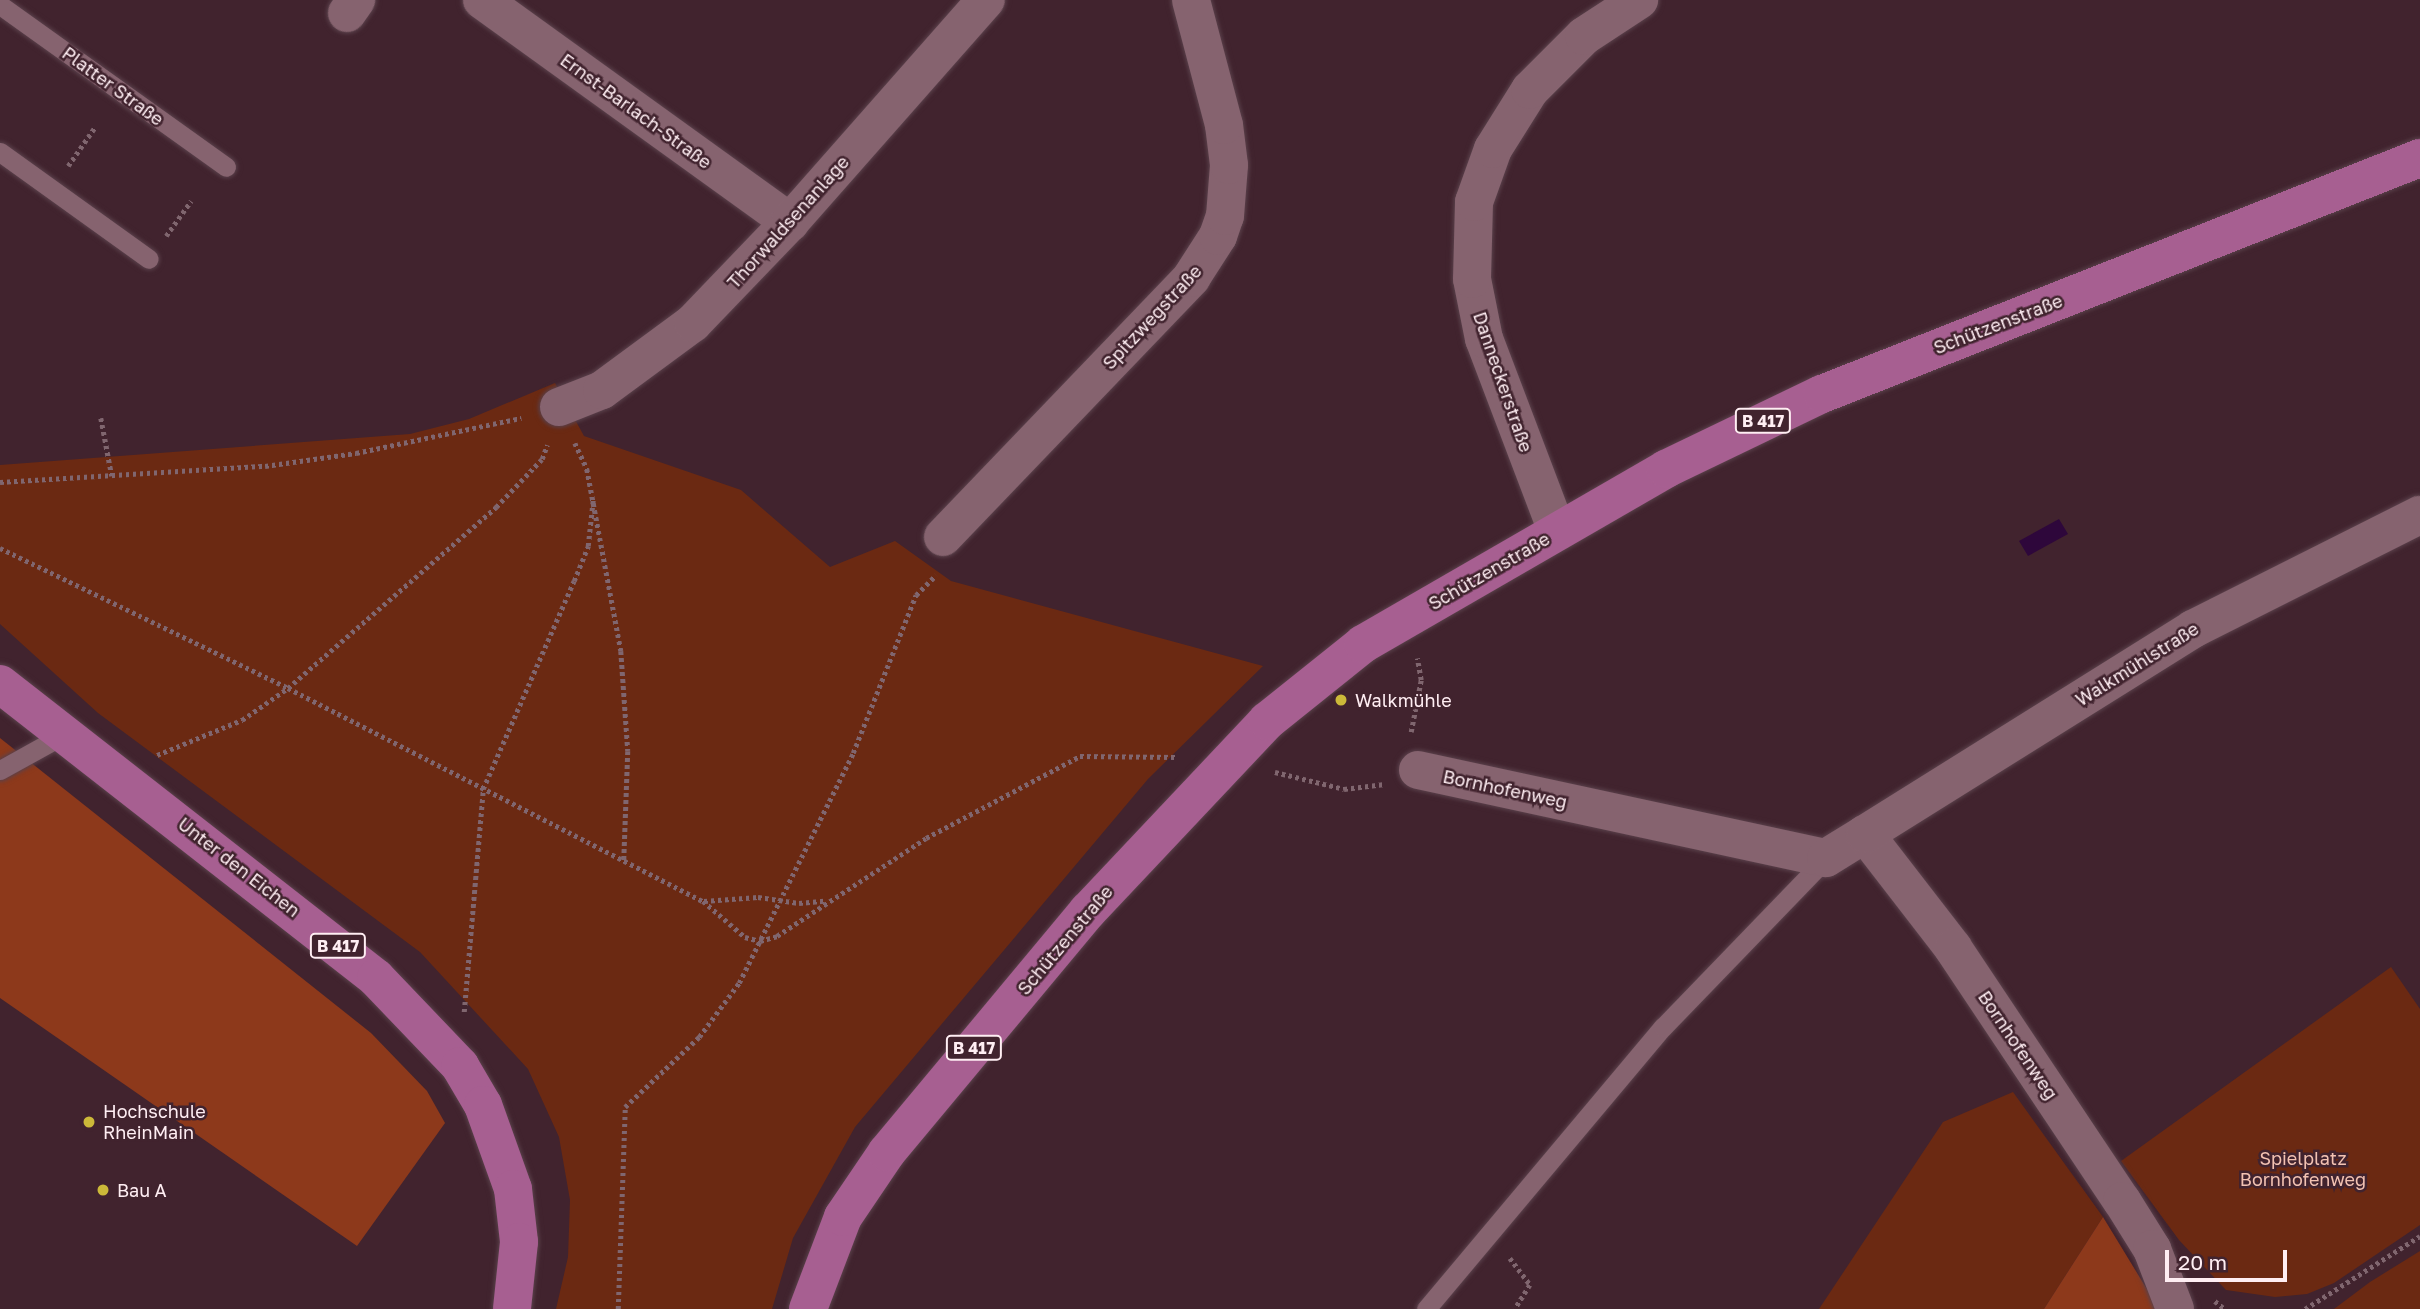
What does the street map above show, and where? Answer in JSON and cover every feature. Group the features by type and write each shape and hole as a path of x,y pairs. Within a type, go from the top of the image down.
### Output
{"main road":[{"name":"Schützenstraße","path":"808,1309 843,1217 887,1152 1088,911 1230,758 1316,678 1363,644 1666,469 1822,394 2420,158"},
{"name":"Unter den Eichen","path":"0,684 117,772 376,978 460,1066 483,1105 513,1189 519,1241 512,1309"}],"street":[{"name":"Ernst-Barlach-Straße","path":"482,0 790,222"},
{"name":"Thorwaldsenanlage","path":"559,407 602,390 670,344 790,222 986,0"},
{"name":"Spitzwegstraße","path":"943,537 1191,278 1218,236 1225,216 1229,165 1224,125 1191,0"},
{"name":"Danneckerstraße","path":"1557,531 1484,339 1472,279 1474,202 1493,149 1530,90 1584,36 1639,0"},
{"name":"Walkmühlstraße","path":"1865,834 2193,629 2420,515"},
{"name":"Bornhofenweg","path":"1413,758 1826,858"},
{"path":"1826,858 1865,834"},
{"name":"Bornhofenweg","path":"1865,834 1953,948 2122,1201 2152,1249 2175,1309"}],"lane":[{"name":"Platter Straße","path":"0,5 226,167"},
{"path":"0,152 149,259"},
{"path":"0,770 65,734"},
{"path":"1426,1309 1492,1234 1663,1027 1826,858"}],"path":[{"path":"52,189 95,127"},
{"path":"149,259 191,201"},
{"path":"0,482 265,466 356,453 559,407"},
{"path":"559,407 587,469 621,651 628,751 624,862"},
{"path":"117,772 242,720 288,688 505,498 542,459 559,407"},
{"path":"101,418 112,476"},
{"path":"460,1066 483,789 579,570 587,546 593,500"},
{"path":"618,1309 625,1107 699,1037 739,983 853,752 916,595 955,555 943,537"},
{"path":"0,548 288,688 703,901 745,937 760,941"},
{"path":"1413,758 1421,680"},
{"name":"Bornhofenweg","path":"760,941 777,936 827,900 926,838 1080,756 1230,758 1344,789 1394,783 1413,758"},
{"path":"703,901 758,897 778,901 827,900"},
{"path":"1492,1234 1530,1285 1515,1309"},
{"path":"2305,1309 2420,1236"}],"green space":[{"path":"555,383 584,436 741,490 830,567 895,541 951,581 1263,666 1148,779 855,1127 793,1238 772,1309 556,1309 568,1257 570,1200 559,1137 528,1069 420,952 98,713 0,624 0,465 410,434 469,419"},
{"name":"Spielplatz Bornhofenweg","path":"2391,967 2420,1009 2420,1225 2334,1283 2307,1294 2275,1297 2226,1290 2179,1240 2121,1161"},
{"path":"2013,1092 2103,1217 2044,1309 1819,1309 1943,1122"},
{"path":"2420,1251 2420,1309 2334,1309 2370,1282"}],"shaded area":[{"path":"2059,519 2068,534 2028,556 2019,541"},
{"path":"0,738 371,1033 427,1091 445,1123 357,1246 0,998"},
{"path":"2103,1217 2159,1309 2044,1309"}],"place":[{"name":"Walkmühle","path":"1341,700"},
{"name":"Hochschule RheinMain","path":"89,1122"},
{"name":"Bau A","path":"103,1190"}]}
